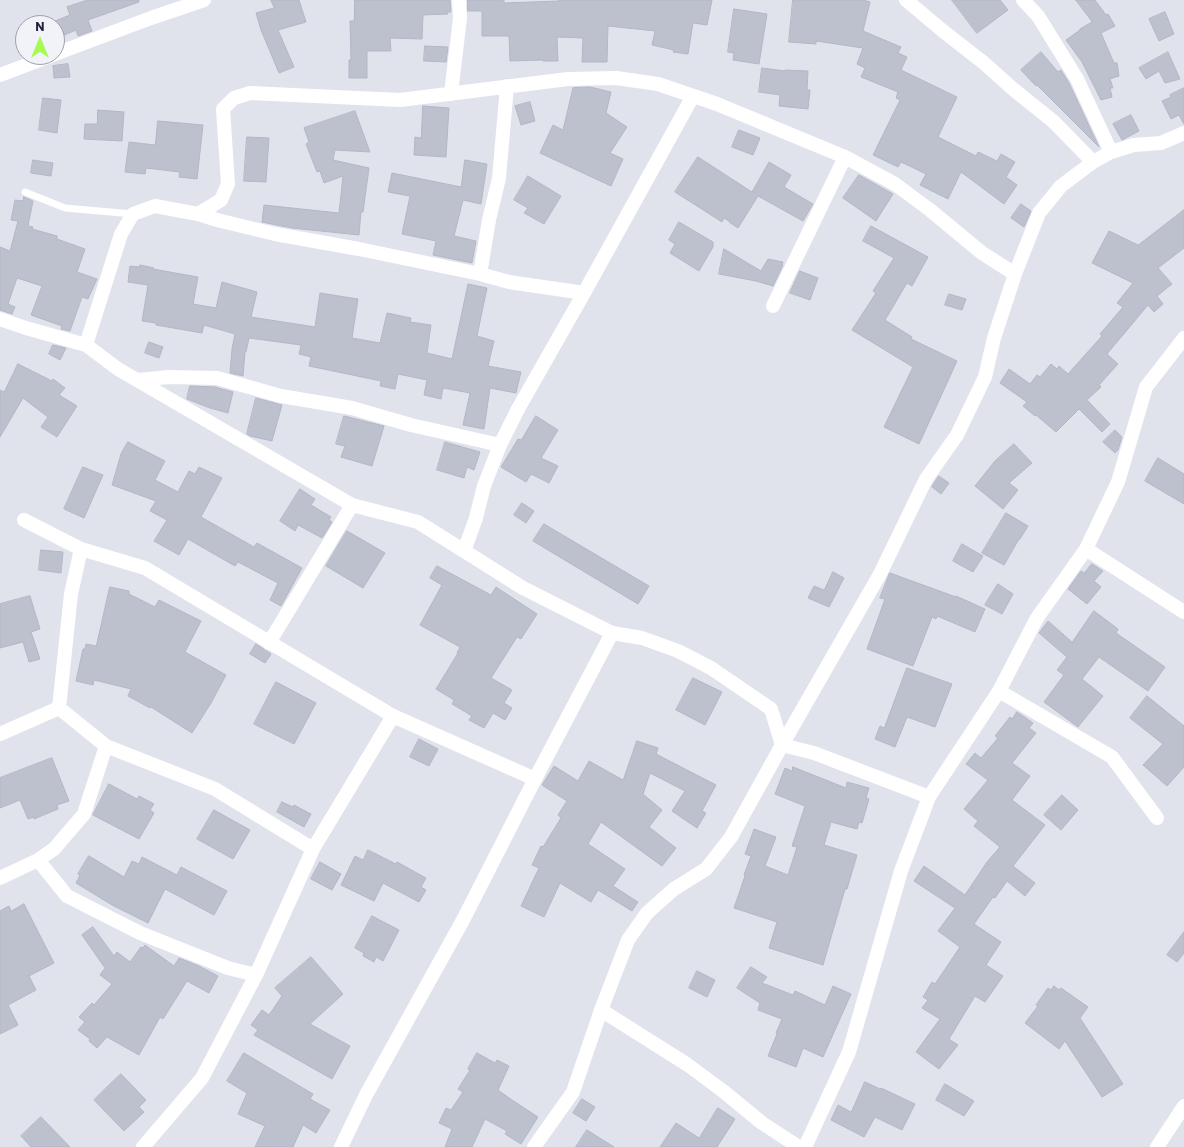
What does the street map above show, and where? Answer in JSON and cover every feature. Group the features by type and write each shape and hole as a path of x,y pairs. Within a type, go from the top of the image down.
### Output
{"street":[{"path":"65,51 204,0"},
{"path":"451,94 460,18 460,0"},
{"path":"906,0 1054,122 1093,162"},
{"path":"1023,0 1038,16 1078,78 1110,152"},
{"path":"0,75 27,65"},
{"path":"198,214 221,200 228,184 223,109 234,98 250,93 400,100 568,79 616,78 658,84 717,104 845,156 895,184 982,253 1015,274"},
{"path":"480,274 489,220 499,178 507,86"},
{"path":"464,551 476,518 484,486 500,445 693,96"},
{"path":"534,1147 573,1092 601,1010 628,940 647,913 674,889 706,869 732,837 782,745 880,574 926,479 957,435 985,377 994,338 1015,274 1039,213 1061,186 1110,152 1134,145 1161,143 1184,133"},
{"path":"773,306 845,156"},
{"path":"86,345 121,234 133,214 155,206 198,214 274,234 359,249 480,274 509,282 584,293"},
{"path":"0,319 86,345 118,369 352,505 418,522 523,588 612,633 642,638 678,651 711,668 771,709 782,745"},
{"path":"805,1147 849,1052 901,871 929,797 998,691 1037,618 1086,549 1118,482 1146,387 1184,338"},
{"path":"138,380 169,377 217,378 281,396 352,408 411,425 500,445"},
{"path":"269,642 352,505"},
{"path":"24,520 81,549 145,568 392,716 535,779"},
{"path":"59,708 72,594 81,549"},
{"path":"1086,549 1184,612"},
{"path":"341,1147 366,1096 463,920 612,633"},
{"path":"998,691 1112,757 1157,818"},
{"path":"0,734 59,708"},
{"path":"59,708 106,746 214,789 313,850"},
{"path":"144,1147 202,1078 256,975 313,850 392,716"},
{"path":"782,745 814,753 929,797"},
{"path":"0,878 38,860 54,850 84,814 106,746"},
{"path":"38,860 67,896 140,933 228,968 256,975"},
{"path":"601,1010 688,1065 762,1123 799,1147"},
{"path":"1157,1147 1184,1106"},
{"path":"772,1147 781,1136"}],"lane":[{"path":"25,192 65,208 133,214"}],"building":[{"path":"88,0 139,0 139,2 88,20 92,31 78,36 76,30 65,35 65,17 70,15 67,7"},
{"path":"271,0 299,0 306,22 278,30 294,67 279,73 256,13 274,8"},
{"path":"355,0 450,0 451,12 447,12 448,14 423,15 422,39 390,38 391,51 367,51 367,78 349,78 349,60 351,60 350,21 354,21"},
{"path":"468,0 504,0 504,3 559,0 712,0 707,25 693,23 688,54 673,52 674,50 652,45 655,31 608,26 607,62 582,62 583,38 557,37 558,61 510,61 509,36 482,36 482,11 468,11"},
{"path":"793,0 863,0 870,2 863,31 901,47 898,53 907,57 901,70 957,97 938,137 976,156 978,152 997,161 1001,154 1015,162 1006,177 1017,185 1004,204 961,172 948,199 920,185 926,174 901,162 898,167 873,155 900,100 896,98 898,92 861,77 865,68 857,64 863,48 816,41 816,44 789,42"},
{"path":"952,0 1000,0 1008,10 977,33"},
{"path":"1076,0 1095,0 1106,15 1108,14 1115,26 1101,33 1114,63 1117,63 1119,76 1110,79 1113,88 1110,88 1112,97 1101,100 1082,62 1066,40 1092,22"},
{"path":"734,9 767,14 759,64 733,60 734,53 728,52"},
{"path":"1165,12 1174,34 1159,41 1149,19"},
{"path":"425,46 448,47 446,62 424,61"},
{"path":"1041,52 1058,72 1061,70 1069,83 1099,147 1021,70"},
{"path":"1168,52 1180,79 1165,83 1159,71 1146,79 1139,68"},
{"path":"68,64 70,77 54,78 53,66"},
{"path":"762,68 808,71 807,90 810,90 808,109 779,106 780,95 759,92"},
{"path":"590,87 611,92 606,113 627,127 610,153 623,159 611,186 540,153 553,125 563,130 573,88"},
{"path":"1184,88 1184,124 1179,115 1171,119 1162,101"},
{"path":"43,98 61,100 57,133 39,130"},
{"path":"530,102 535,121 521,125 515,106"},
{"path":"423,106 449,108 446,157 414,155 415,137 421,138"},
{"path":"98,110 124,112 122,141 84,139 85,124 97,124"},
{"path":"355,111 370,152 335,150 333,160 369,168 359,235 292,228 262,222 264,205 339,213 343,176 324,183 320,171 317,172 306,144 309,142 304,128"},
{"path":"1131,115 1139,131 1122,140 1113,124"},
{"path":"158,121 203,125 197,179 179,177 180,172 146,168 145,174 125,172 129,142 155,145"},
{"path":"739,130 760,138 753,155 732,147"},
{"path":"247,137 269,138 266,182 244,181"},
{"path":"698,157 752,192 769,162 791,175 784,187 813,204 803,221 758,196 738,228 729,222 730,220 724,218 722,222 675,192"},
{"path":"33,160 53,163 51,176 31,173"},
{"path":"465,160 487,164 481,204 463,200 454,236 476,241 472,263 433,255 436,241 402,234 410,196 388,192 392,173 461,187"},
{"path":"859,175 893,194 876,221 843,198"},
{"path":"528,176 561,196 544,224 524,213 528,208 514,200"},
{"path":"24,197 33,201 28,226 33,227 32,229 57,236 57,239 85,249 77,272 97,279 88,299 82,297 70,331 61,329 62,326 31,315 42,286 17,278 8,304 15,307 12,314 0,310 0,247 10,251 18,221 11,220 15,200 23,201"},
{"path":"1021,204 1031,211 1024,227 1011,218"},
{"path":"1184,210 1184,248 1158,268 1172,284 1157,296 1163,304 1154,312 1148,305 1107,354 1118,364 1099,385 1101,387 1087,400 1110,424 1102,432 1079,409 1056,432 1023,406 1027,402 1000,383 1009,369 1030,384 1037,375 1040,377 1051,364 1057,369 1059,366 1068,374 1102,336 1100,334 1123,307 1117,303 1133,283 1092,263 1109,231 1138,245"},
{"path":"679,222 713,242 713,247 699,271 670,253 675,244 669,240"},
{"path":"871,226 928,257 912,286 907,283 885,320 912,337 911,339 957,361 919,444 884,427 913,367 852,330 876,293 873,291 894,258 863,241"},
{"path":"724,249 761,271 768,259 783,262 773,286 719,274"},
{"path":"140,265 198,277 193,304 216,308 222,282 257,292 251,317 315,327 320,293 358,299 352,338 380,343 387,313 411,318 410,322 431,325 427,353 452,359 468,284 487,288 477,336 494,341 488,366 521,372 516,393 490,388 484,429 463,425 470,393 443,388 441,399 424,395 427,380 398,374 395,389 380,386 381,381 309,366 311,357 299,354 301,345 249,338 245,352 243,376 230,373 235,334 204,325 202,333 142,321 148,285 128,282 130,266 140,267"},
{"path":"800,271 818,278 810,300 790,293"},
{"path":"949,294 966,299 962,310 945,305"},
{"path":"149,342 163,347 159,358 145,353"},
{"path":"53,345 66,348 60,360 49,354"},
{"path":"18,364 52,381 53,379 65,388 59,395 77,406 57,437 41,427 48,417 23,398 0,437 0,390 4,392"},
{"path":"190,386 215,387 233,392 228,413 187,399"},
{"path":"256,398 282,405 272,441 247,434"},
{"path":"344,416 384,426 372,466 341,457 345,446 336,444"},
{"path":"536,416 558,430 541,458 558,466 549,483 531,474 526,482 501,467 518,439 521,440"},
{"path":"1115,430 1122,437 1118,450 1115,453 1103,442"},
{"path":"128,442 165,461 155,480 178,492 189,471 195,474 199,467 222,478 201,517 254,547 257,543 302,568 281,606 270,600 278,583 238,562 235,566 188,539 179,555 154,541 167,520 150,511 156,501 112,485 121,454"},
{"path":"445,442 480,452 474,470 467,467 464,478 437,470"},
{"path":"1014,444 1032,463 1009,483 1018,490 1003,509 975,486 995,461"},
{"path":"1158,458 1184,474 1184,504 1145,481"},
{"path":"83,467 103,475 84,518 64,509"},
{"path":"939,476 949,483 941,494 932,487"},
{"path":"300,489 315,499 311,505 331,517 329,520 332,522 322,538 298,525 295,531 280,521"},
{"path":"522,503 534,511 526,523 514,515"},
{"path":"1006,513 1028,526 1004,565 982,553"},
{"path":"544,524 649,586 638,604 533,541"},
{"path":"347,531 385,553 363,588 326,566"},
{"path":"962,544 983,556 973,572 953,561"},
{"path":"41,550 63,552 61,573 39,570"},
{"path":"1092,564 1103,571 1094,581 1101,587 1087,604 1068,589 1081,571 1084,573"},
{"path":"437,566 491,595 496,587 537,614 521,639 517,637 491,678 512,690 504,703 512,708 505,720 493,713 484,728 469,720 472,716 452,704 454,700 436,689 460,647 420,625 442,585 430,578"},
{"path":"833,572 844,578 829,607 808,598 814,586 824,590"},
{"path":"890,573 956,596 985,609 975,632 937,616 936,619 932,617 913,666 867,649 885,599 880,598"},
{"path":"998,584 1013,594 1002,614 985,605"},
{"path":"110,587 129,591 129,594 155,607 159,600 201,621 185,652 226,675 192,733 151,707 128,696 131,689 94,680 93,685 76,681 83,649 85,649 86,644 96,646"},
{"path":"30,596 40,629 31,632 40,659 29,662 23,642 0,648 0,604"},
{"path":"1094,611 1118,629 1116,633 1165,667 1148,691 1099,657 1082,679 1103,696 1078,727 1044,702 1064,675 1057,670 1067,657 1039,633 1048,621 1072,642"},
{"path":"256,644 271,654 265,663 250,654"},
{"path":"907,668 952,684 935,727 907,717 895,747 875,739 880,726 884,728"},
{"path":"693,678 722,692 705,725 676,710"},
{"path":"276,682 316,703 294,744 254,724"},
{"path":"1147,696 1184,726 1184,767 1167,786 1143,765 1163,744 1130,718"},
{"path":"1017,712 1033,723 1029,728 1036,733 1012,763 1030,776 1012,800 1045,825 1013,866 1035,883 1025,896 1007,881 974,924 1001,942 986,965 1003,976 985,1002 975,996 949,1039 958,1045 939,1069 916,1052 940,1019 922,1008 928,1000 923,997 932,982 935,984 960,947 938,931 955,908 914,881 924,866 965,895 987,862 1000,847 974,826 978,821 964,809 988,780 966,764 975,753 981,758 998,738 995,736 1010,717 1012,719"},
{"path":"419,739 438,749 429,766 410,757"},
{"path":"637,741 658,748 656,754 716,785 702,811 706,813 697,828 672,811 685,791 650,773 643,794 662,810 649,827 676,848 662,866 601,822 588,844 625,869 613,886 638,902 632,911 598,890 591,902 560,883 544,917 521,906 539,868 532,865 541,846 543,847 561,818 558,815 567,801 542,785 554,766 578,781 589,761 623,780"},
{"path":"52,758 69,801 57,805 58,809 34,819 34,817 28,819 20,800 0,808 0,778"},
{"path":"793,767 846,788 847,782 869,788 866,798 869,799 862,823 859,822 857,829 831,822 824,845 857,855 823,965 769,948 777,922 734,908 751,856 745,854 754,829 776,837 765,866 788,875 797,847 792,846 805,806 775,794 785,768 792,771"},
{"path":"109,784 137,799 139,796 154,804 150,810 154,813 139,839 93,815"},
{"path":"1062,795 1078,810 1061,830 1044,815"},
{"path":"282,802 293,807 294,805 311,814 304,827 277,812"},
{"path":"214,810 250,830 233,859 197,839"},
{"path":"368,850 396,864 397,862 426,878 421,887 426,890 419,902 383,883 374,901 341,885 355,856 363,860"},
{"path":"89,856 124,877 132,861 139,864 142,857 177,875 181,867 227,891 214,915 165,889 148,923 112,905 76,883 80,875 78,874"},
{"path":"320,862 341,874 332,890 311,879"},
{"path":"24,904 54,963 29,976 36,990 8,1005 18,1025 0,1034 0,911 9,906 11,911"},
{"path":"372,916 399,930 383,961 376,957 374,962 363,956 364,953 355,948"},
{"path":"93,927 114,956 117,952 130,962 141,947 143,948 145,945 174,966 179,958 218,976 209,993 187,981 163,1019 160,1017 139,1055 107,1037 97,1048 89,1041 90,1039 78,1030 85,1022 79,1017 92,1003 94,1005 112,984 100,975 105,968 82,935"},
{"path":"1184,932 1184,953 1177,962 1167,955"},
{"path":"311,957 343,994 310,1024 350,1046 332,1079 254,1035 258,1030 251,1025 262,1010 269,1015 282,996 275,988"},
{"path":"751,967 767,977 762,983 793,995 795,991 825,1005 833,986 851,994 823,1057 803,1048 796,1067 768,1056 782,1019 758,1010 760,1003 737,988"},
{"path":"697,971 715,980 707,997 689,988"},
{"path":"1054,986 1059,990 1061,988 1088,1007 1080,1018 1123,1084 1102,1097 1065,1041 1059,1049 1025,1023 1038,1006 1036,1005 1048,988 1051,990"},
{"path":"244,1053 313,1094 310,1099 330,1110 316,1133 303,1125 293,1147 255,1147 265,1126 238,1114 247,1093 227,1081"},
{"path":"477,1053 495,1063 497,1060 509,1066 498,1090 538,1117 521,1144 505,1134 507,1131 485,1119 472,1147 445,1147 452,1129 439,1123 446,1108 451,1110 463,1092 458,1089 470,1070 468,1069"},
{"path":"121,1074 146,1100 139,1107 144,1112 124,1131 94,1100"},
{"path":"865,1082 915,1104 902,1130 875,1117 864,1137 831,1120 838,1105 851,1112"},
{"path":"945,1084 974,1101 964,1116 936,1100"},
{"path":"582,1099 595,1107 586,1121 573,1113"},
{"path":"718,1108 735,1119 717,1147 660,1147 676,1123 699,1138"},
{"path":"41,1117 70,1147 31,1147 21,1136"},
{"path":"587,1130 614,1147 576,1147"}]}
